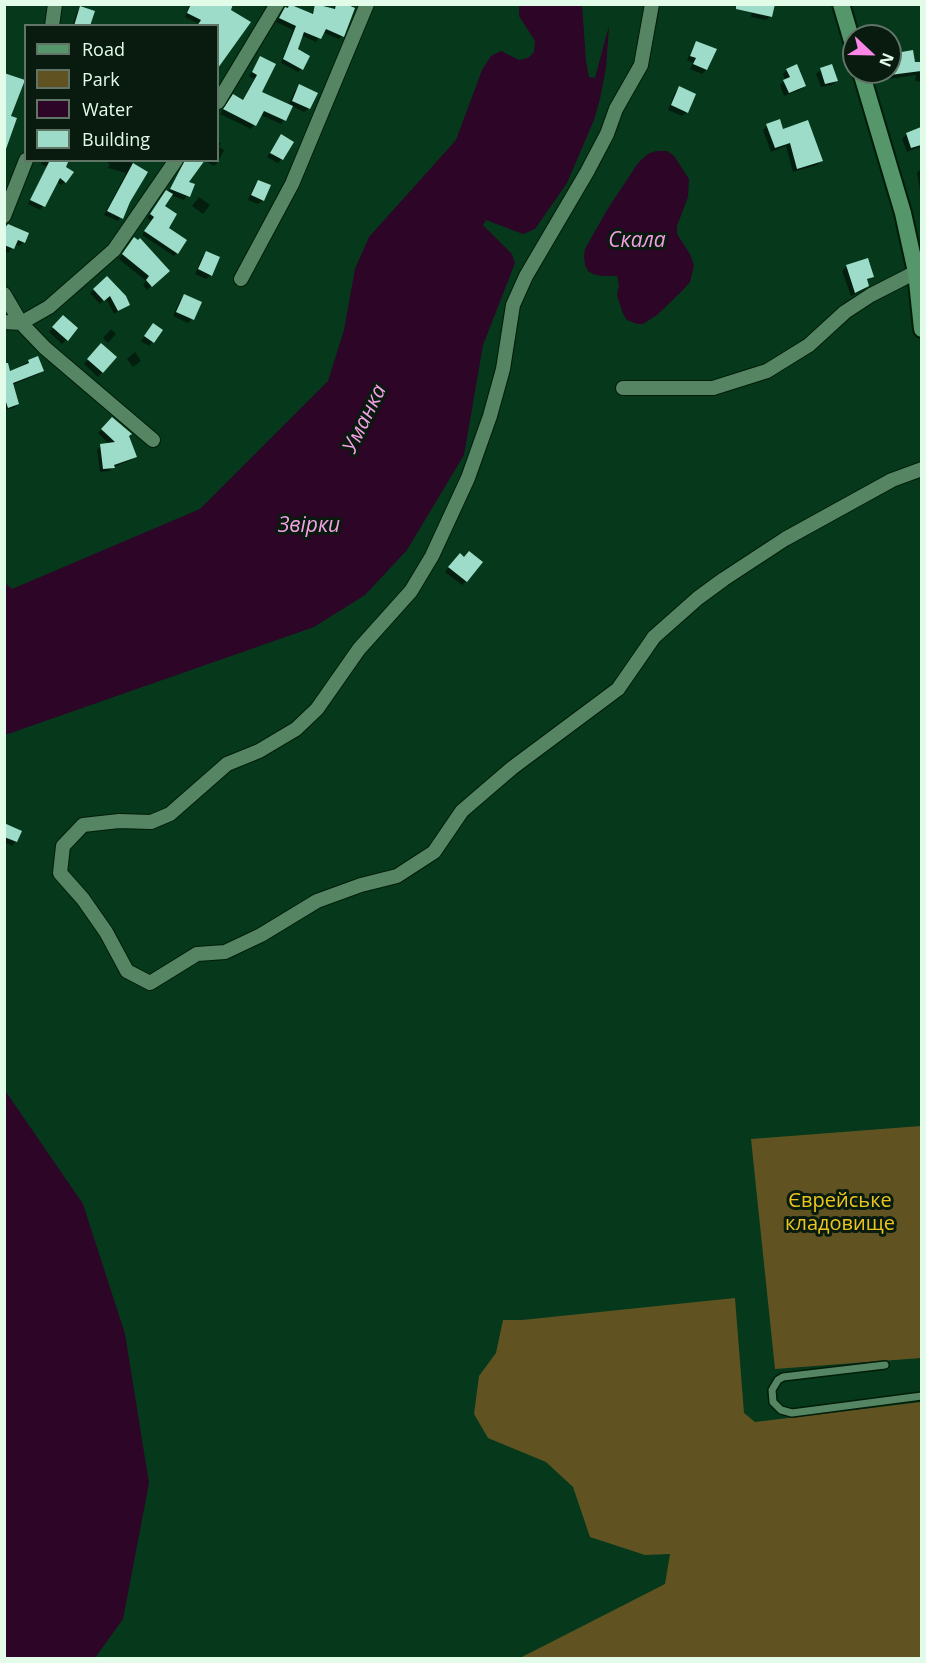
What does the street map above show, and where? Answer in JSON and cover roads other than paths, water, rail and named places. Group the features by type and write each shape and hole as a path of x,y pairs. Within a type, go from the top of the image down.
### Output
{"main road":[{"path":"841,4 847,24"},
{"path":"865,84 897,191 916,272 921,329"}],"street":[{"path":"52,24 55,4"},
{"path":"219,100 278,4"},
{"path":"241,279 292,184 367,4"},
{"path":"652,4 641,65 616,108 607,134 587,172 526,276 513,305 503,369 468,478 432,556 411,591 359,649 317,709 296,729 259,751 227,764 170,814 151,822 119,821 83,825 63,846 60,873 83,898 106,932 127,971 150,984 197,954 225,952 261,935 317,901 361,885 397,876 434,852 462,811 512,768 618,688 654,638 699,597 786,539 878,488 921,469"},
{"path":"4,216 25,162"},
{"path":"4,322 21,323 49,307 114,250 175,162"},
{"path":"623,388 712,388 767,370 809,345 845,312 871,295 916,272"},
{"path":"4,294 21,323 45,348 153,440"}],"lane":[{"path":"885,1365 783,1377 778,1380 772,1390 773,1402 781,1410 792,1413 921,1396"}],"water":[{"name":"Звірки","path":"522,4 582,5 589,77 595,78 609,26 606,68 600,99 594,120 567,183 535,229 523,234 486,220 483,225 512,254 515,263 483,345 464,455 407,550 365,595 314,627 5,735 5,583 12,589 200,509 328,381 344,330 355,269 369,237 456,140 482,70 491,56 501,51 519,60 528,58 534,52 535,41 519,16 519,7"},
{"name":"Скала","path":"667,151 674,156 689,179 688,197 677,226 677,234 694,265 690,282 682,291 657,315 643,324 637,324 627,320 623,314 617,295 619,285 617,276 602,276 588,271 584,256 585,249 607,210 638,163 648,154"},
{"path":"4,1089 83,1204 125,1334 149,1483 123,1619 95,1658 5,1658"}],"water label":[{"name":"Уманка","path":"365,419"}],"park label":[{"name":"Єврейське кладовище","path":"840,1212"}]}
